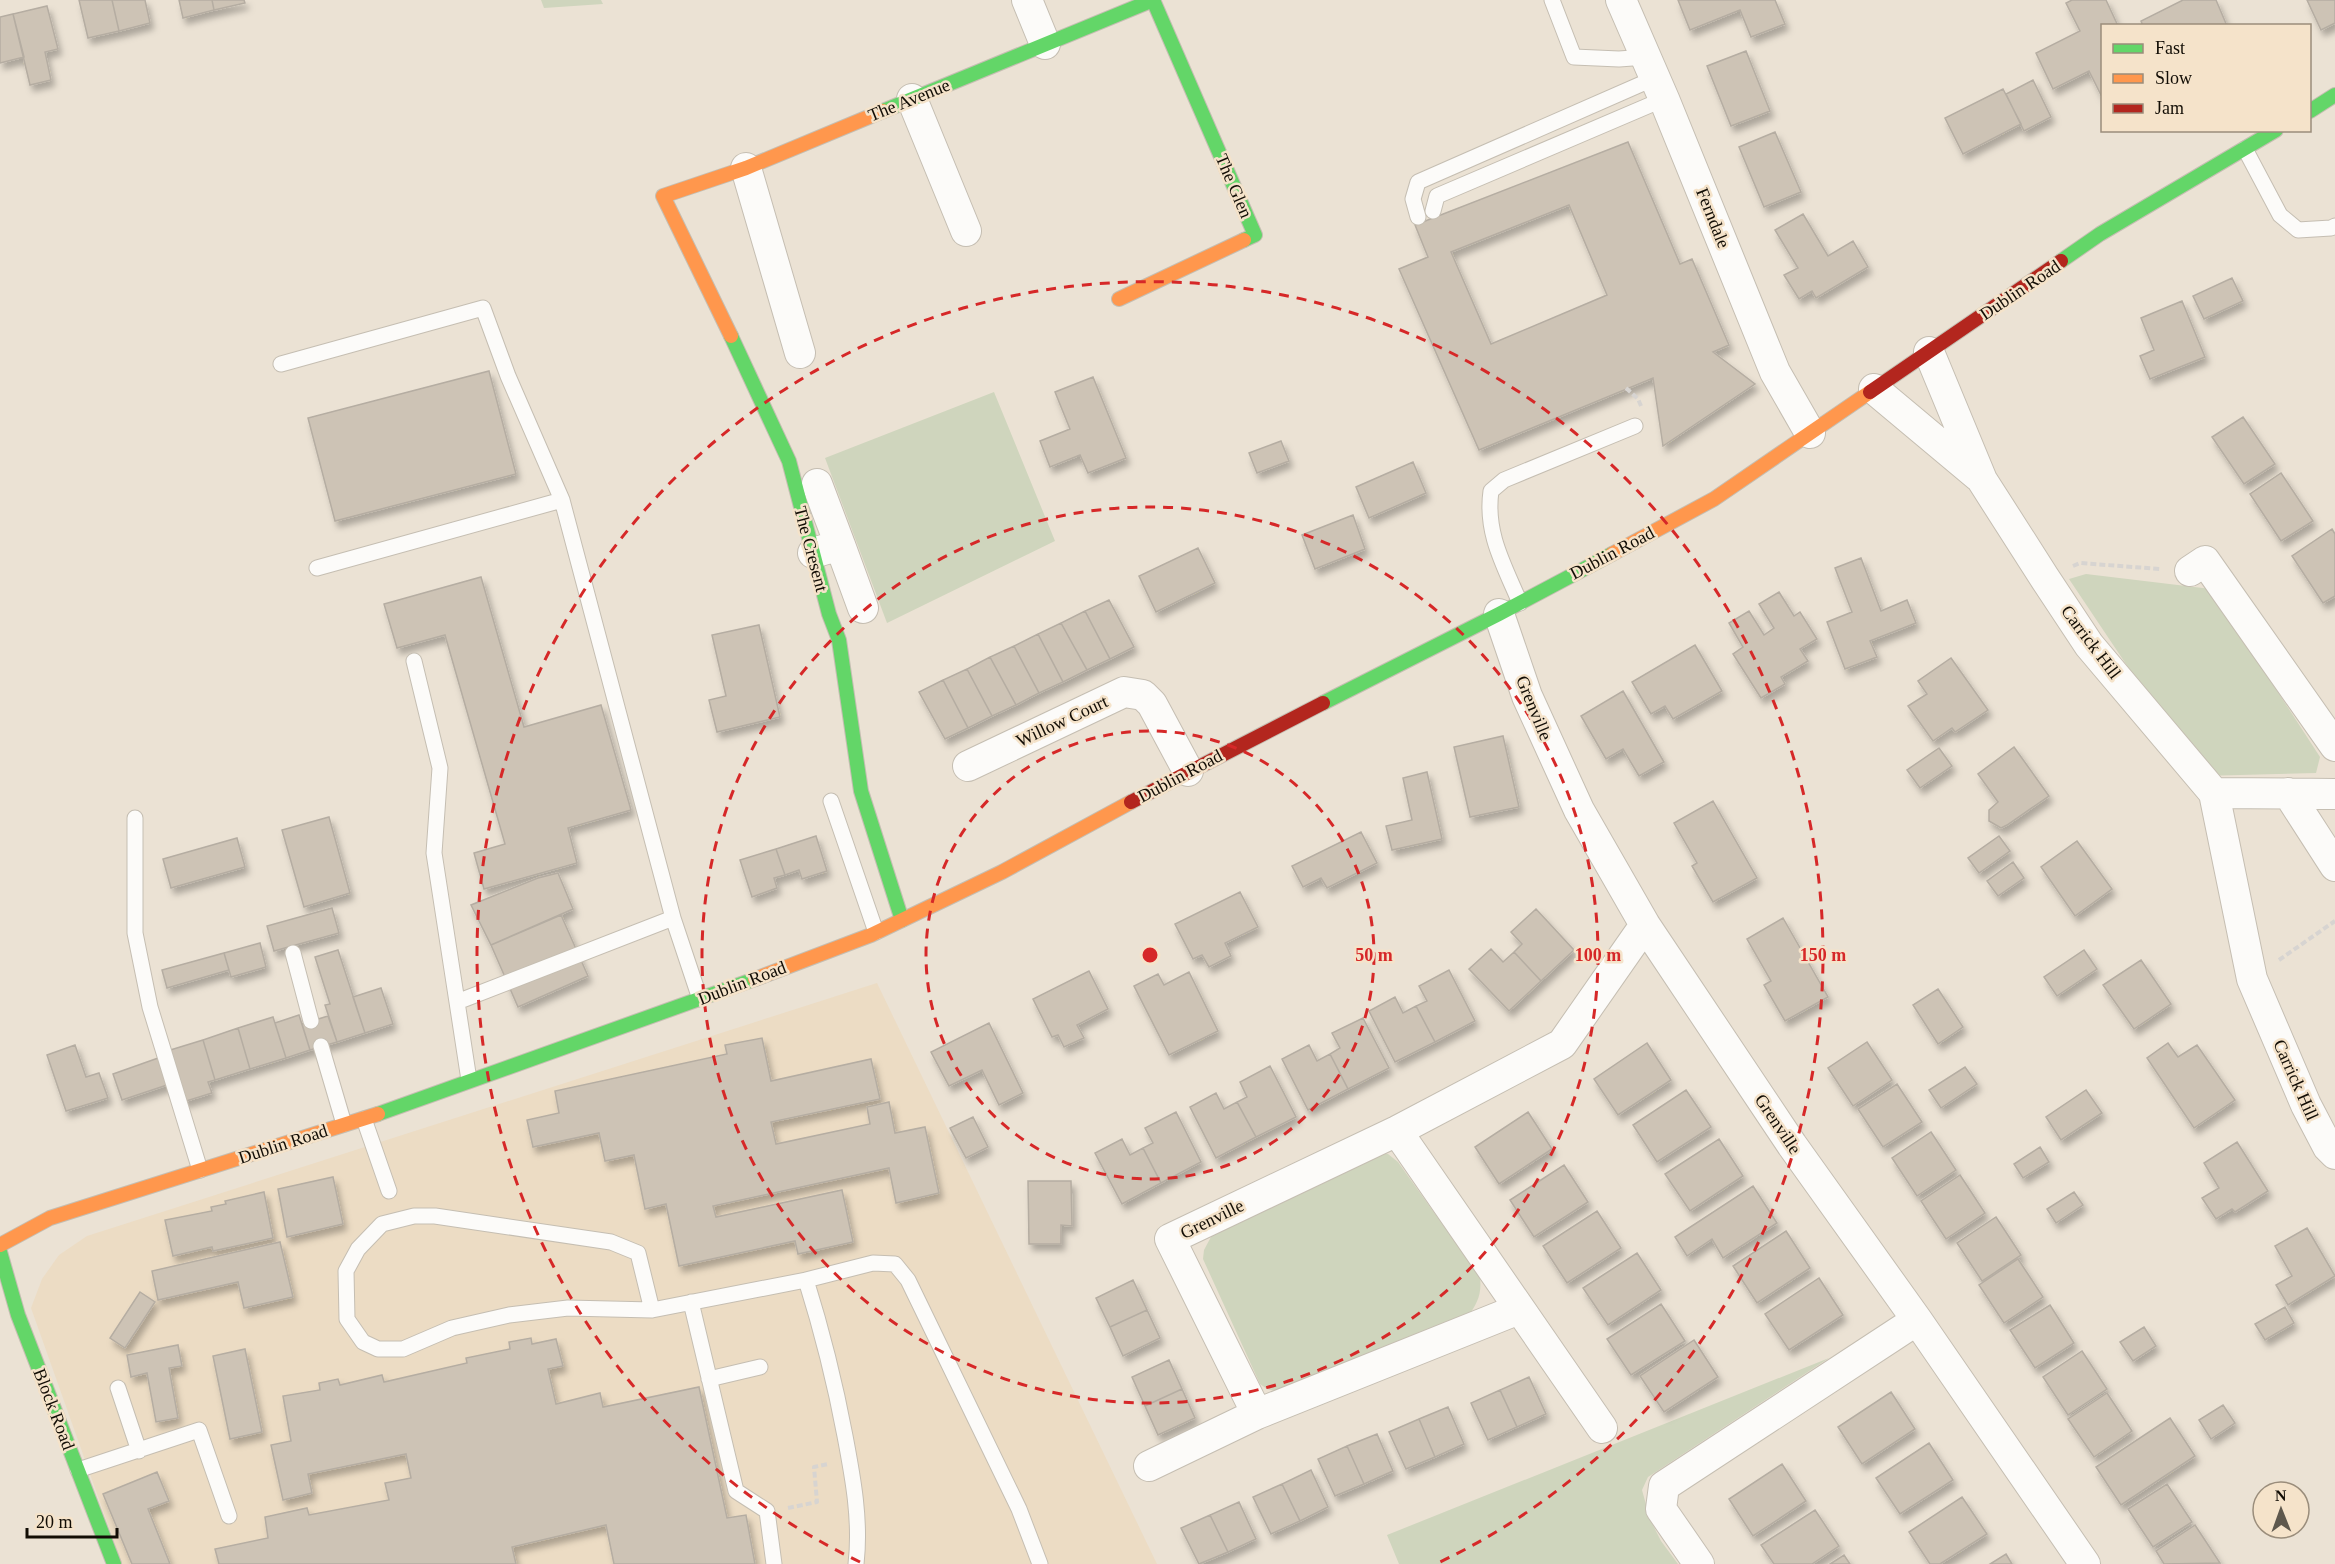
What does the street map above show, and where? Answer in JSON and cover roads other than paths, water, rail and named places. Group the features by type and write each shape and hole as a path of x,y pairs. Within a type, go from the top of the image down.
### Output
{"main road":[{"name":"The Avenue","path":"663,196 746,168 1153,0"},
{"name":"The Glen","path":"1119,298 1255,235 1153,0"},
{"path":"2311,110 2335,95"},
{"name":"Dublin Road","path":"0,1245 50,1218 364,1119 700,999 876,932 1002,872 1188,771 1510,609 1714,499 2100,234 2273,132"},
{"name":"The Cresent","path":"663,196 734,341 826,549 828,614 839,640 861,791 902,920"},
{"name":"Block Road","path":"0,1252 18,1315 114,1564"}],"street":[{"path":"1027,0 1045,44"},
{"name":"Ferndale","path":"1621,0 1775,372 1810,433"},
{"path":"912,99 966,231"},
{"path":"746,168 800,353"},
{"name":"Carrick Hill","path":"1929,352 1982,480 2044,577 2089,645 2214,793 2252,979 2306,1105 2328,1147 2335,1154"},
{"name":"Carrick Hill","path":"1874,389 1982,480"},
{"path":"817,484 826,549 863,608"},
{"path":"2190,571 2205,561 2335,746"},
{"name":"Grenville","path":"1510,609 1527,696 1579,810 1645,925 1792,1145 1917,1320 2085,1564"},
{"name":"Willow Court","path":"968,766 1124,692 1143,695 1152,704 1188,771"},
{"path":"2214,793 2335,794"},
{"path":"2288,793 2335,866"},
{"name":"Grenville","path":"1257,1414 1170,1239 1397,1131 1562,1044 1645,925"},
{"path":"1397,1131 1602,1428"},
{"path":"1149,1466 1257,1414 1519,1309"},
{"path":"1699,1564 1661,1509 1664,1486 1917,1320"}],"lane":[{"path":"1552,0 1574,57 1618,59 1655,78"},
{"path":"1433,211 1437,196 1655,78"},
{"path":"1418,218 1413,199 1418,182 1655,78"},
{"path":"2245,149 2280,215 2298,230 2335,226"},
{"path":"281,364 483,308 508,376 562,500 673,918 700,999"},
{"path":"1510,609 1491,532 1488,510 1491,491 1504,480 1635,426"},
{"path":"317,568 562,500"},
{"path":"414,661 441,768 434,853 469,1080"},
{"path":"831,801 876,932"},
{"path":"135,818 135,933 150,1007 200,1170"},
{"path":"457,1002 673,918"},
{"path":"293,953 311,1021"},
{"path":"321,1047 344,1124"},
{"path":"364,1119 389,1191"},
{"path":"652,1310 638,1252 611,1242 435,1216 414,1216 382,1224 358,1250 346,1271 347,1320 363,1342 378,1349 403,1349 452,1328 509,1315 568,1308 652,1310 806,1280 873,1263 895,1264 908,1280 984,1436 1019,1509 1040,1564"},
{"path":"806,1280 820,1325 854,1486 858,1543 856,1564"},
{"path":"691,1302 736,1491 767,1511 774,1564"},
{"path":"709,1378 760,1367"},
{"path":"118,1388 139,1451"},
{"path":"78,1470 199,1430 229,1516"}]}
